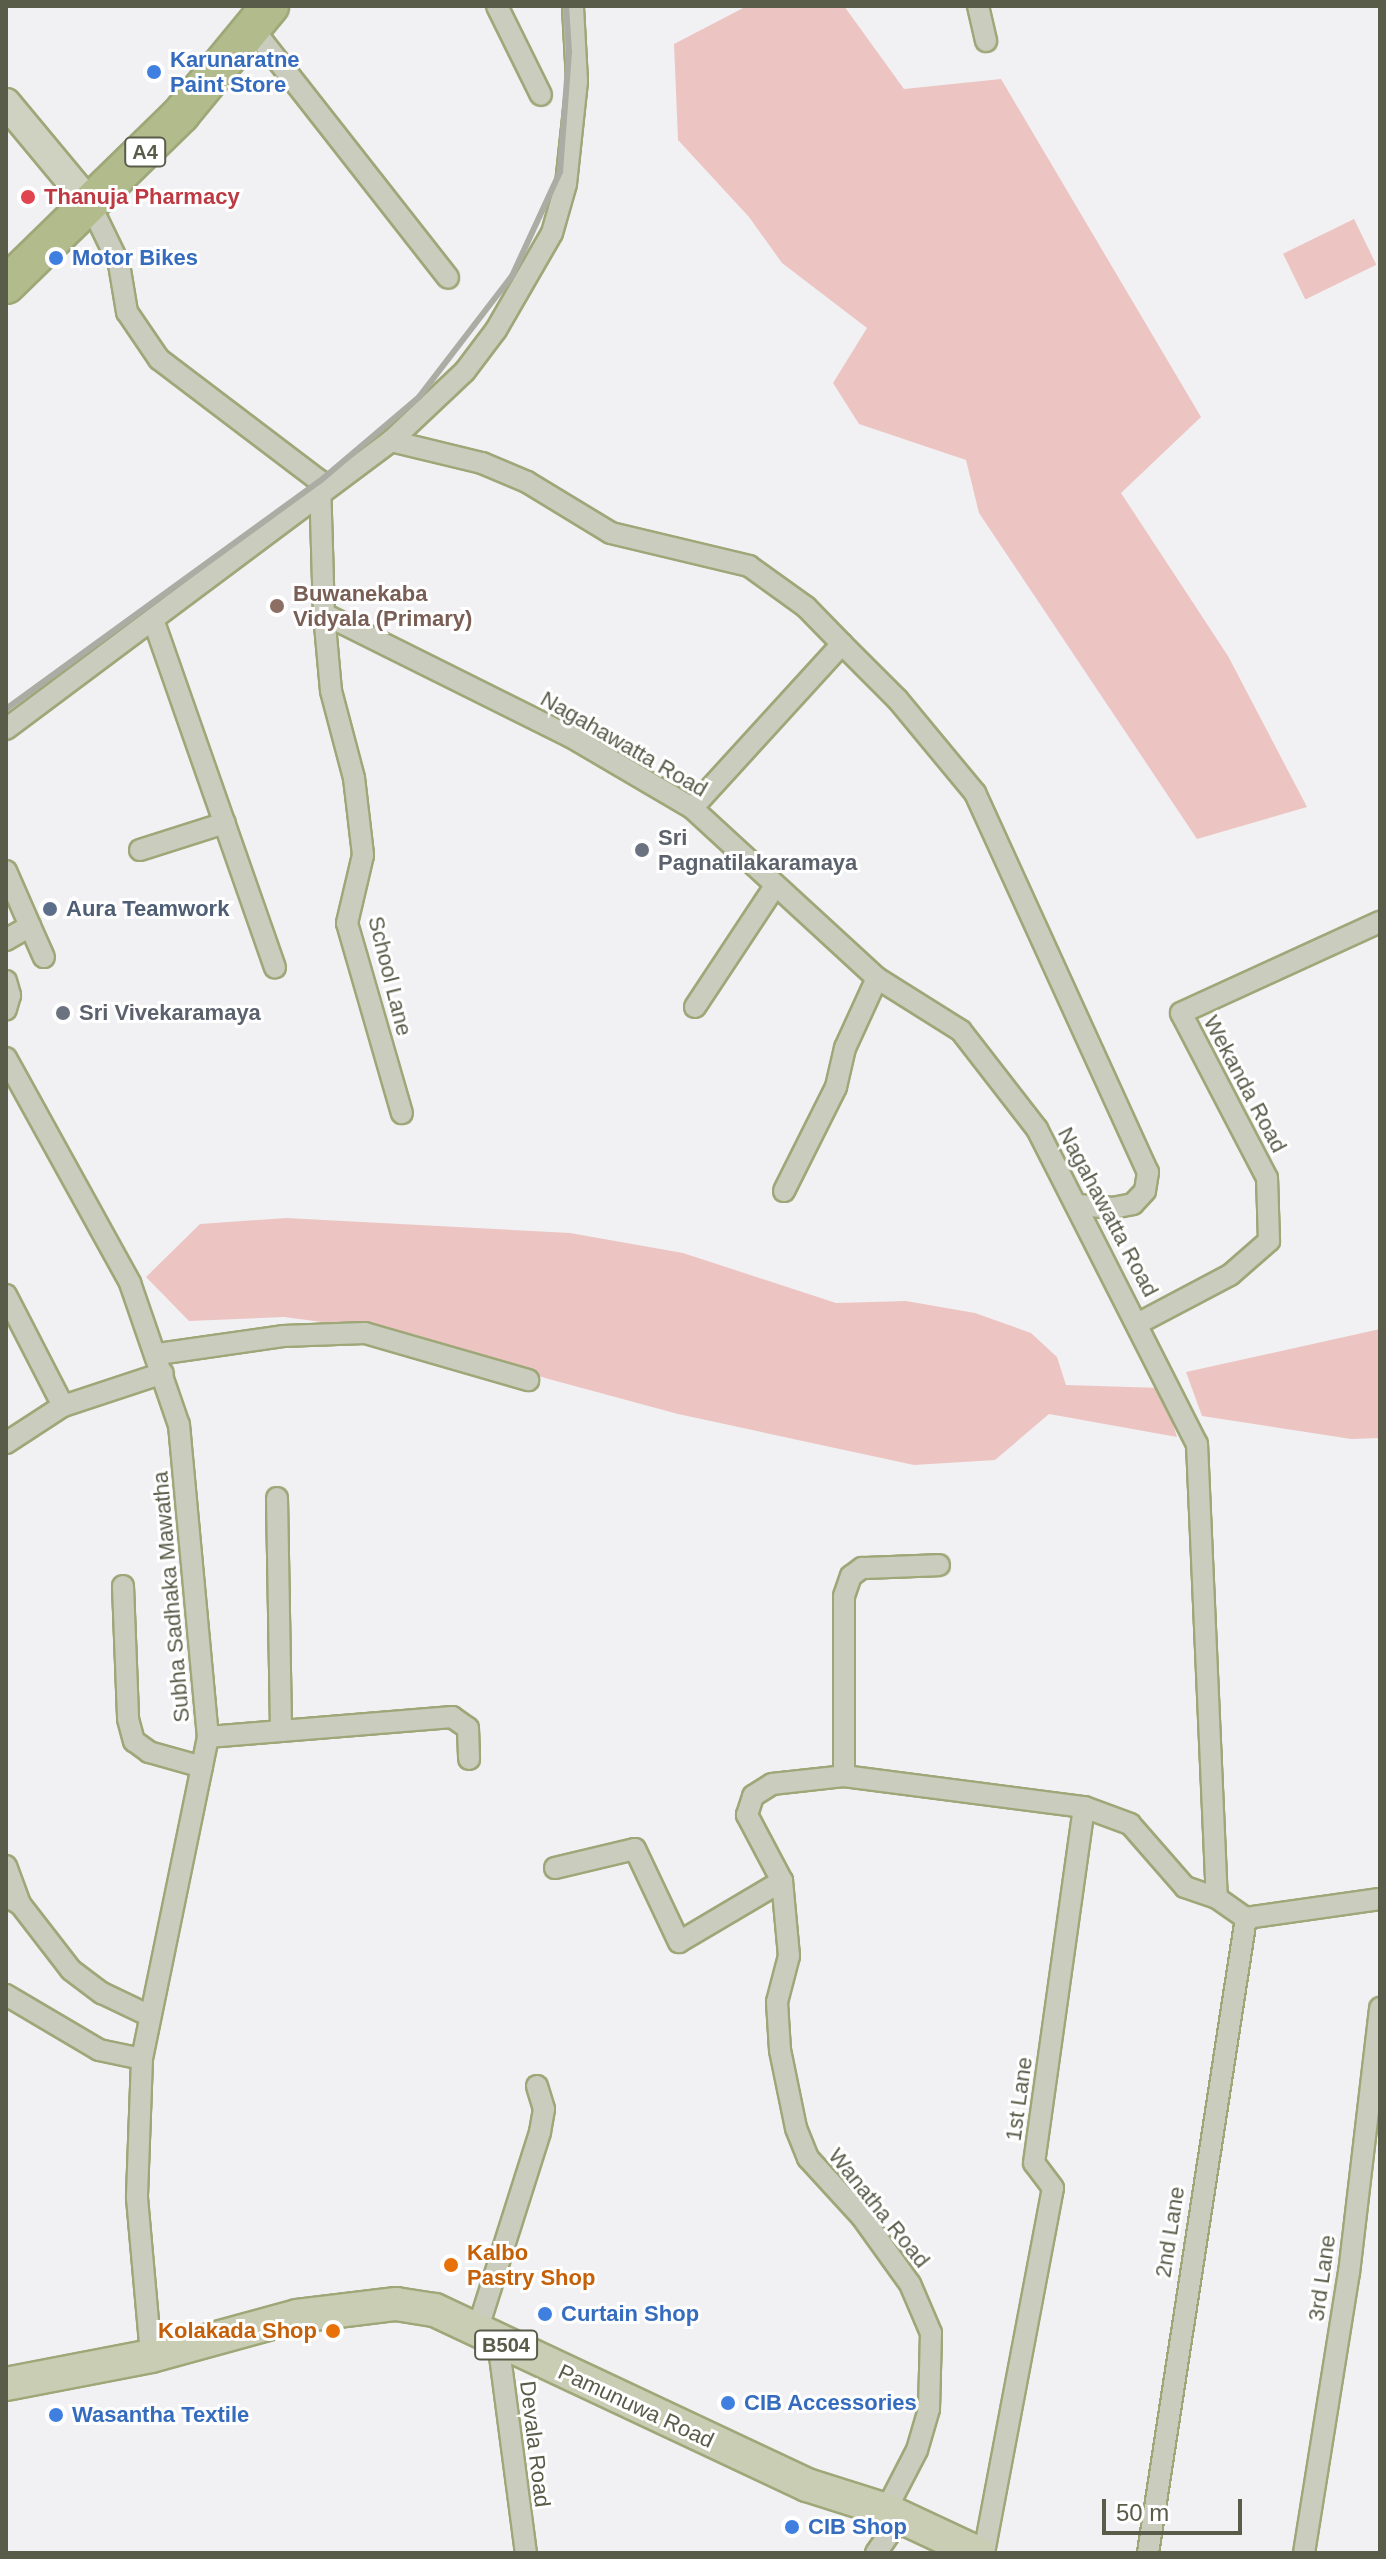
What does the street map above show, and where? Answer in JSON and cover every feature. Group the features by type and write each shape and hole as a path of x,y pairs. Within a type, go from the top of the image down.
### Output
{"highway":[{"name":"A4","path":"6,285 181,114 262,18"}],"main road":[{"name":"Pamunuwa Road","path":"6,2384 151,2356 297,2316 396,2304 435,2310 807,2485 894,2513 981,2553"}],"street":[{"path":"497,6 541,95"},
{"path":"6,729 154,622 321,490 391,441 465,371 496,330 552,233 566,184 577,81 573,6"},
{"path":"978,6 986,41"},
{"path":"262,18 448,278"},
{"path":"6,103 90,204 119,264 127,312 137,332 159,359 320,481 324,614"},
{"path":"391,441 482,463 527,482 611,533 749,566 806,607 898,700 975,793 1148,1172 1145,1191 1133,1204 1113,1208 1078,1205"},
{"name":"Nagahawatta Road","path":"324,614 571,737 692,808 877,978 961,1031 1037,1129 1139,1323 1197,1444 1217,1898"},
{"name":"School Lane","path":"324,614 331,691 354,778 363,855 347,923 402,1113"},
{"path":"154,622 275,967"},
{"path":"692,808 842,644"},
{"path":"140,850 225,823"},
{"path":"6,871 44,957"},
{"path":"695,1007 775,886"},
{"name":"Wekanda Road","path":"1139,1323 1230,1275 1269,1241 1267,1178 1181,1013 1380,922"},
{"path":"6,940 30,926"},
{"path":"784,1191 836,1087 845,1048 877,978"},
{"path":"6,981 10,995 6,1009"},
{"name":"Subha Sadhaka Mawatha","path":"6,1058 130,1283 161,1364 179,1425 208,1737 148,2015 142,2059 137,2198 151,2356"},
{"path":"6,1295 63,1406"},
{"path":"6,1443 63,1406 161,1364 283,1336 365,1333 528,1380"},
{"path":"277,1498 281,1731"},
{"path":"844,1776 844,1596 851,1576 862,1568 939,1565"},
{"path":"123,1586 128,1719 134,1741 149,1752 202,1767"},
{"path":"208,1737 452,1717 468,1728 469,1759"},
{"name":"Wanatha Road","path":"876,2553 894,2513 929,2409 931,2333 910,2284 862,2217 808,2158 796,2128 779,2034 777,2002 789,1956 782,1881 747,1815 753,1796 772,1784 844,1776 1084,1807"},
{"path":"1084,1807 1130,1824 1185,1887 1217,1898 1246,1918 1380,1899"},
{"name":"1st Lane","path":"981,2553 1053,2188 1034,2163 1084,1807"},
{"path":"555,1868 635,1849 679,1942 782,1881"},
{"path":"6,1866 13,1900 71,1970 102,1993 148,2015"},
{"name":"2nd Lane","path":"1148,2553 1246,1918"},
{"path":"6,1995 88,2045 142,2059"},
{"name":"3rd Lane","path":"1304,2553 1349,2273 1380,2008"},
{"path":"487,2336 540,2132 544,2109 537,2086"},
{"name":"Devala Road","path":"487,2336 526,2553"}],"shaded area":[{"path":"747,6 844,6 904,89 1001,79 1201,417 1121,493 1228,656 1307,807 1197,839 979,513 966,460 859,424 833,383 867,328 782,263 749,217 678,140 674,44"},
{"path":"1354,219 1376,265 1305,299 1283,254"},
{"path":"286,1218 570,1233 683,1253 836,1303 906,1301 975,1313 1031,1333 1057,1357 1066,1385 1162,1388 1177,1437 1049,1414 995,1460 914,1465 678,1414 545,1378 413,1334 284,1317 189,1321 146,1277 200,1224"},
{"path":"1380,1329 1380,1438 1351,1439 1202,1416 1186,1372"}],"railway":[{"path":"6,709 320,481 419,397 512,276 560,172 569,52 566,6"}],"place":[{"name":"Karunaratne Paint Store","path":"154,72"},
{"name":"Thanuja Pharmacy","path":"28,197"},
{"name":"Motor Bikes","path":"56,258"},
{"name":"Buwanekaba Vidyala (Primary)","path":"277,606"},
{"name":"Sri Pagnatilakaramaya","path":"642,850"},
{"name":"Aura Teamwork","path":"50,909"},
{"name":"Sri Vivekaramaya","path":"63,1013"},
{"name":"Kalbo Pastry Shop","path":"451,2265"},
{"name":"Curtain Shop","path":"545,2314"},
{"name":"Kolakada Shop","path":"333,2331"},
{"name":"CIB Accessories","path":"728,2403"},
{"name":"Wasantha Textile","path":"56,2415"},
{"name":"CIB Shop","path":"792,2527"}]}
